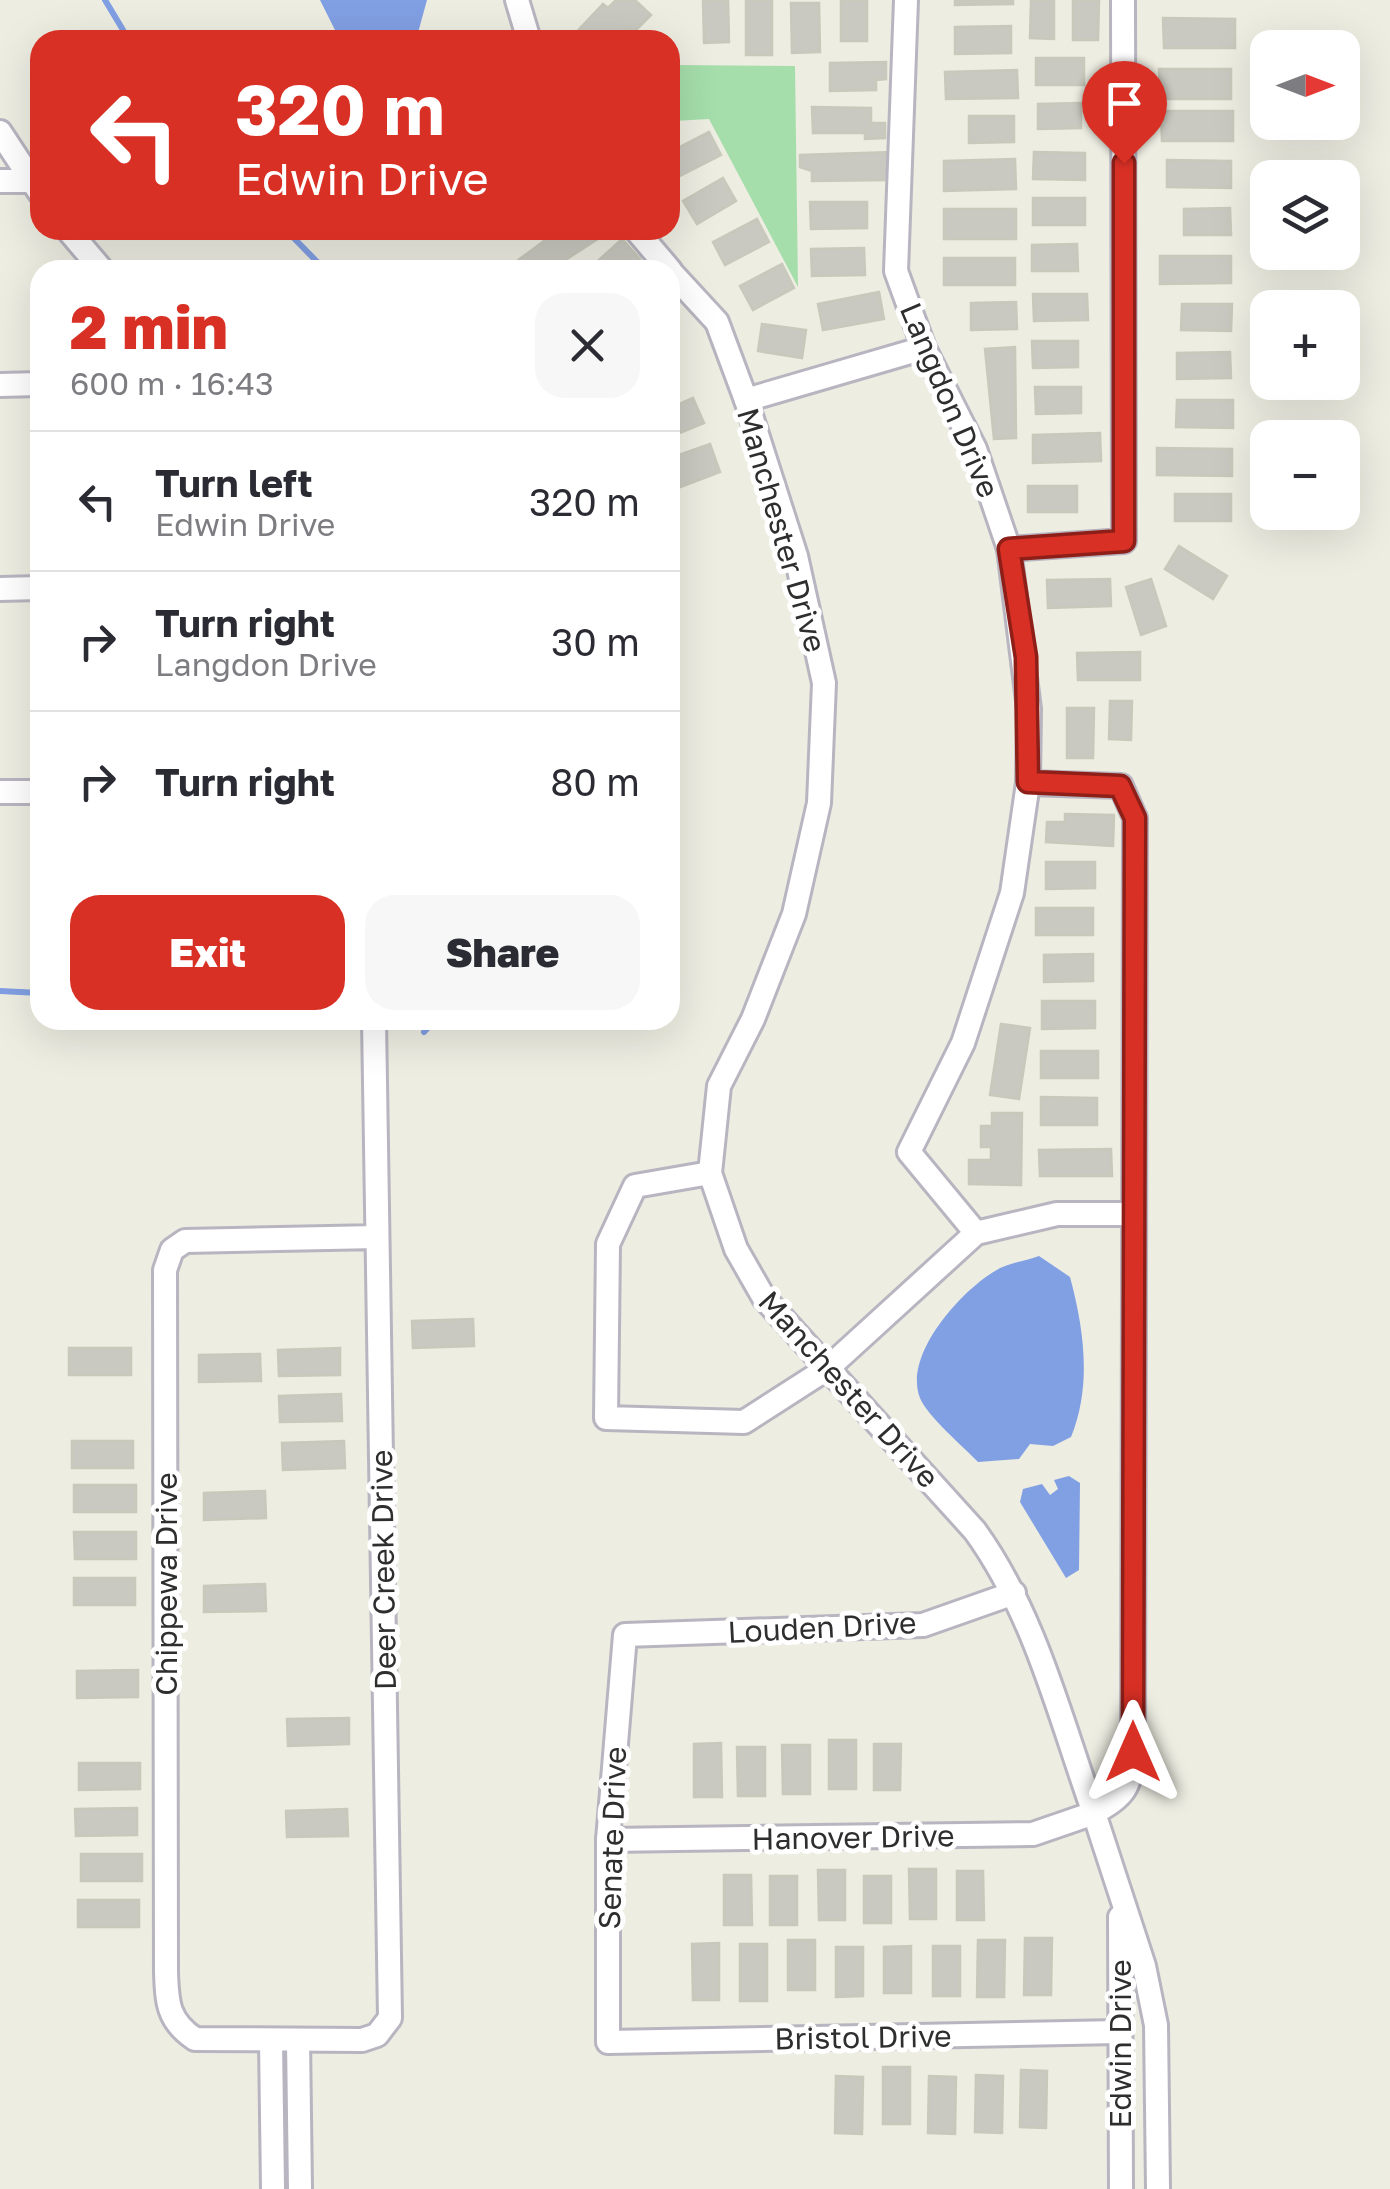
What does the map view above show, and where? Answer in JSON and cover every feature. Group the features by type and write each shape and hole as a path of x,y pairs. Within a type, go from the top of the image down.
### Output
{"street":[{"path":"517,0 525,30"},
{"name":"Langdon Drive","path":"906,0 896,271 924,348 975,449 1009,549 1026,657 1028,782 1006,912 962,1043 909,1152 976,1233"},
{"path":"1009,549 1124,541 1123,0"},
{"path":"0,132 30,178"},
{"path":"0,181 30,186"},
{"path":"76,240 94,260"},
{"name":"Manchester Drive","path":"644,240 662,260"},
{"name":"Manchester Drive","path":"680,281 717,322 746,400 796,556 824,683 819,802 794,914 753,1019 719,1086 710,1174 736,1249 764,1298 975,1531 1014,1593 1094,1813"},
{"path":"746,400 924,348"},
{"path":"0,385 30,384"},
{"path":"0,589 30,588"},
{"path":"1028,782 1120,786 1135,818 1132,1776 1123,1796 1094,1813"},
{"path":"0,792 30,792"},
{"name":"Deer Creek Drive","path":"271,2040 362,2040 378,2035 390,2018 374,1030"},
{"path":"710,1174 636,1186 608,1244 606,1418 744,1422 828,1368 976,1233 1057,1214 1133,1214"},
{"name":"Chippewa Drive","path":"271,2040 195,2039 177,2027 168,2009 165,1270 172,1250 185,1242 377,1237"},
{"name":"Louden Drive","path":"625,1634 923,1625 1014,1593"},
{"name":"Senate Drive","path":"608,2042 608,1840 625,1634"},
{"name":"Hanover Drive","path":"608,1840 1033,1834 1094,1813"},
{"name":"Edwin Drive","path":"1094,1813 1144,1966 1156,2025 1158,2189"},
{"name":"Edwin Drive","path":"1120,1899 1120,2189"},
{"name":"Bristol Drive","path":"608,2042 1119,2032"},
{"path":"271,2040 273,2189"},
{"path":"298,2040 300,2189"}],"green space":[{"path":"680,65 795,66 798,287 709,119 680,121"}],"water":[{"path":"320,0 427,0 419,30 335,30"},
{"path":"1039,1256 1070,1277 1075,1297 1084,1357 1078,1418 1071,1437 1053,1446 1030,1444 1019,1459 978,1462 924,1405 917,1381 920,1363 938,1326 981,1280 1000,1268"},
{"path":"1069,1476 1080,1483 1079,1570 1066,1578 1020,1502 1023,1489 1042,1484 1050,1495 1058,1489 1054,1480"}],"building":[{"path":"616,0 635,0 651,15 636,30 578,30 603,4 608,8"},
{"path":"703,0 728,0 729,42 704,43"},
{"path":"746,0 772,0 772,55 746,55"},
{"path":"841,0 867,0 867,41 841,41"},
{"path":"955,0 1013,0 1013,4 955,5"},
{"path":"1031,0 1054,0 1054,39 1030,38"},
{"path":"1073,0 1099,0 1098,40 1073,40"},
{"path":"791,3 819,3 820,52 792,53"},
{"path":"1163,18 1235,19 1235,48 1164,48"},
{"path":"1011,26 1011,53 955,54 955,27"},
{"path":"1036,58 1084,58 1084,85 1036,85"},
{"path":"886,62 886,79 876,80 876,90 830,91 830,63"},
{"path":"1159,69 1231,69 1231,99 1160,99"},
{"path":"1017,70 1018,98 946,99 945,72"},
{"path":"1081,103 1081,128 1038,129 1038,104"},
{"path":"812,107 871,108 871,123 885,123 885,138 865,139 865,133 813,133"},
{"path":"1161,111 1233,111 1233,141 1162,141"},
{"path":"969,116 1014,116 1014,142 969,143"},
{"path":"709,132 721,155 680,176 680,147"},
{"path":"892,152 892,180 812,181 812,171 800,167 800,155"},
{"path":"1034,152 1085,153 1085,180 1033,179"},
{"path":"1015,159 1016,189 944,191 944,161"},
{"path":"1167,160 1231,161 1231,188 1167,187"},
{"path":"723,178 736,201 697,224 683,201"},
{"path":"1033,198 1085,198 1085,225 1033,225"},
{"path":"810,202 867,202 867,228 811,229"},
{"path":"1230,208 1231,235 1184,235 1184,209"},
{"path":"944,209 1016,209 1016,239 944,239"},
{"path":"757,219 769,242 725,265 713,242"},
{"path":"545,240 596,240 565,260 518,260"},
{"path":"621,240 640,259 639,260 599,260"},
{"path":"1077,244 1078,271 1032,271 1032,245"},
{"path":"864,248 865,275 812,276 811,249"},
{"path":"1160,256 1231,256 1231,283 1160,284"},
{"path":"944,258 1015,258 1015,285 944,285"},
{"path":"782,264 794,288 753,310 740,286"},
{"path":"879,292 884,319 823,330 818,304"},
{"path":"1033,294 1087,294 1088,320 1034,321"},
{"path":"1016,302 1017,329 971,330 971,303"},
{"path":"1182,304 1232,304 1231,331 1181,330"},
{"path":"762,324 806,330 802,358 758,351"},
{"path":"1032,341 1078,341 1078,367 1033,368"},
{"path":"1015,347 1016,438 994,439 985,349"},
{"path":"1230,352 1231,378 1177,379 1177,353"},
{"path":"1035,387 1081,387 1081,413 1036,414"},
{"path":"693,398 704,423 680,433 680,404"},
{"path":"1177,400 1233,400 1233,428 1176,427"},
{"path":"1100,433 1101,461 1033,463 1033,435"},
{"path":"710,444 720,472 680,487 680,454"},
{"path":"1157,448 1232,449 1232,476 1157,475"},
{"path":"1028,486 1077,486 1077,512 1028,512"},
{"path":"1175,494 1231,494 1231,521 1175,521"},
{"path":"1179,546 1227,576 1213,599 1165,569"},
{"path":"1110,579 1111,606 1048,608 1047,580"},
{"path":"1151,579 1166,626 1141,635 1126,587"},
{"path":"1140,652 1140,680 1078,680 1077,653"},
{"path":"1110,701 1132,701 1131,740 1109,739"},
{"path":"1067,708 1094,708 1093,758 1067,758"},
{"path":"1065,814 1114,815 1113,846 1046,842 1047,822 1065,822"},
{"path":"1046,862 1095,862 1095,888 1046,889"},
{"path":"1036,908 1093,908 1093,935 1036,935"},
{"path":"1093,954 1093,981 1044,982 1044,955"},
{"path":"1042,1001 1095,1001 1095,1028 1042,1029"},
{"path":"1001,1024 1030,1028 1019,1099 990,1095"},
{"path":"1041,1051 1098,1051 1098,1078 1041,1078"},
{"path":"1041,1097 1097,1098 1097,1125 1041,1125"},
{"path":"992,1113 1022,1113 1021,1185 969,1184 969,1160 991,1160 991,1147 981,1147 981,1126 992,1126"},
{"path":"1111,1149 1112,1176 1040,1176 1039,1150"},
{"path":"473,1319 474,1346 413,1348 412,1321"},
{"path":"69,1348 131,1348 131,1375 69,1375"},
{"path":"340,1348 340,1375 279,1376 278,1350"},
{"path":"260,1354 261,1381 199,1382 199,1355"},
{"path":"341,1394 342,1421 280,1422 279,1396"},
{"path":"72,1441 133,1441 133,1468 72,1468"},
{"path":"344,1441 345,1468 283,1470 282,1443"},
{"path":"74,1485 136,1485 136,1512 74,1512"},
{"path":"265,1491 266,1518 204,1520 204,1493"},
{"path":"74,1532 136,1532 136,1559 75,1559"},
{"path":"74,1578 135,1578 135,1605 74,1605"},
{"path":"265,1584 266,1611 204,1612 204,1586"},
{"path":"138,1670 138,1697 77,1698 77,1671"},
{"path":"349,1718 349,1744 288,1746 287,1719"},
{"path":"829,1740 856,1740 856,1789 829,1789"},
{"path":"721,1743 722,1797 694,1797 694,1744"},
{"path":"874,1744 901,1744 900,1790 874,1790"},
{"path":"782,1745 810,1745 810,1794 783,1794"},
{"path":"737,1747 765,1747 765,1796 738,1796"},
{"path":"79,1763 140,1763 140,1789 79,1790"},
{"path":"137,1808 137,1835 76,1836 75,1809"},
{"path":"347,1809 348,1836 287,1837 286,1811"},
{"path":"81,1854 142,1854 142,1881 81,1881"},
{"path":"909,1869 936,1869 936,1919 910,1919"},
{"path":"818,1870 845,1870 845,1920 819,1920"},
{"path":"957,1871 983,1871 984,1920 957,1920"},
{"path":"724,1875 751,1875 752,1925 724,1925"},
{"path":"770,1876 797,1876 797,1925 770,1925"},
{"path":"864,1876 891,1876 891,1923 864,1923"},
{"path":"78,1900 139,1900 139,1927 78,1927"},
{"path":"1025,1938 1052,1938 1051,1995 1024,1995"},
{"path":"788,1940 815,1940 815,1990 788,1990"},
{"path":"978,1940 1005,1940 1004,1997 977,1997"},
{"path":"719,1943 719,2000 693,2000 692,1944"},
{"path":"740,1944 767,1944 767,2001 740,2001"},
{"path":"911,1946 911,1993 884,1993 884,1947"},
{"path":"933,1946 960,1946 960,1996 933,1996"},
{"path":"836,1947 863,1947 863,1996 836,1997"},
{"path":"883,2067 910,2067 910,2124 883,2124"},
{"path":"1021,2070 1047,2071 1046,2128 1020,2127"},
{"path":"976,2075 1003,2076 1002,2133 975,2132"},
{"path":"836,2076 863,2077 862,2134 835,2133"},
{"path":"929,2076 956,2077 955,2134 928,2133"}],"waterway":[{"path":"105,0 123,30"},
{"path":"296,240 315,260"},
{"path":"0,991 30,992"}],"route":[{"path":"1124,163 1124,541 1009,549 1026,657 1028,782 1120,786 1135,818 1133,1752"}]}
